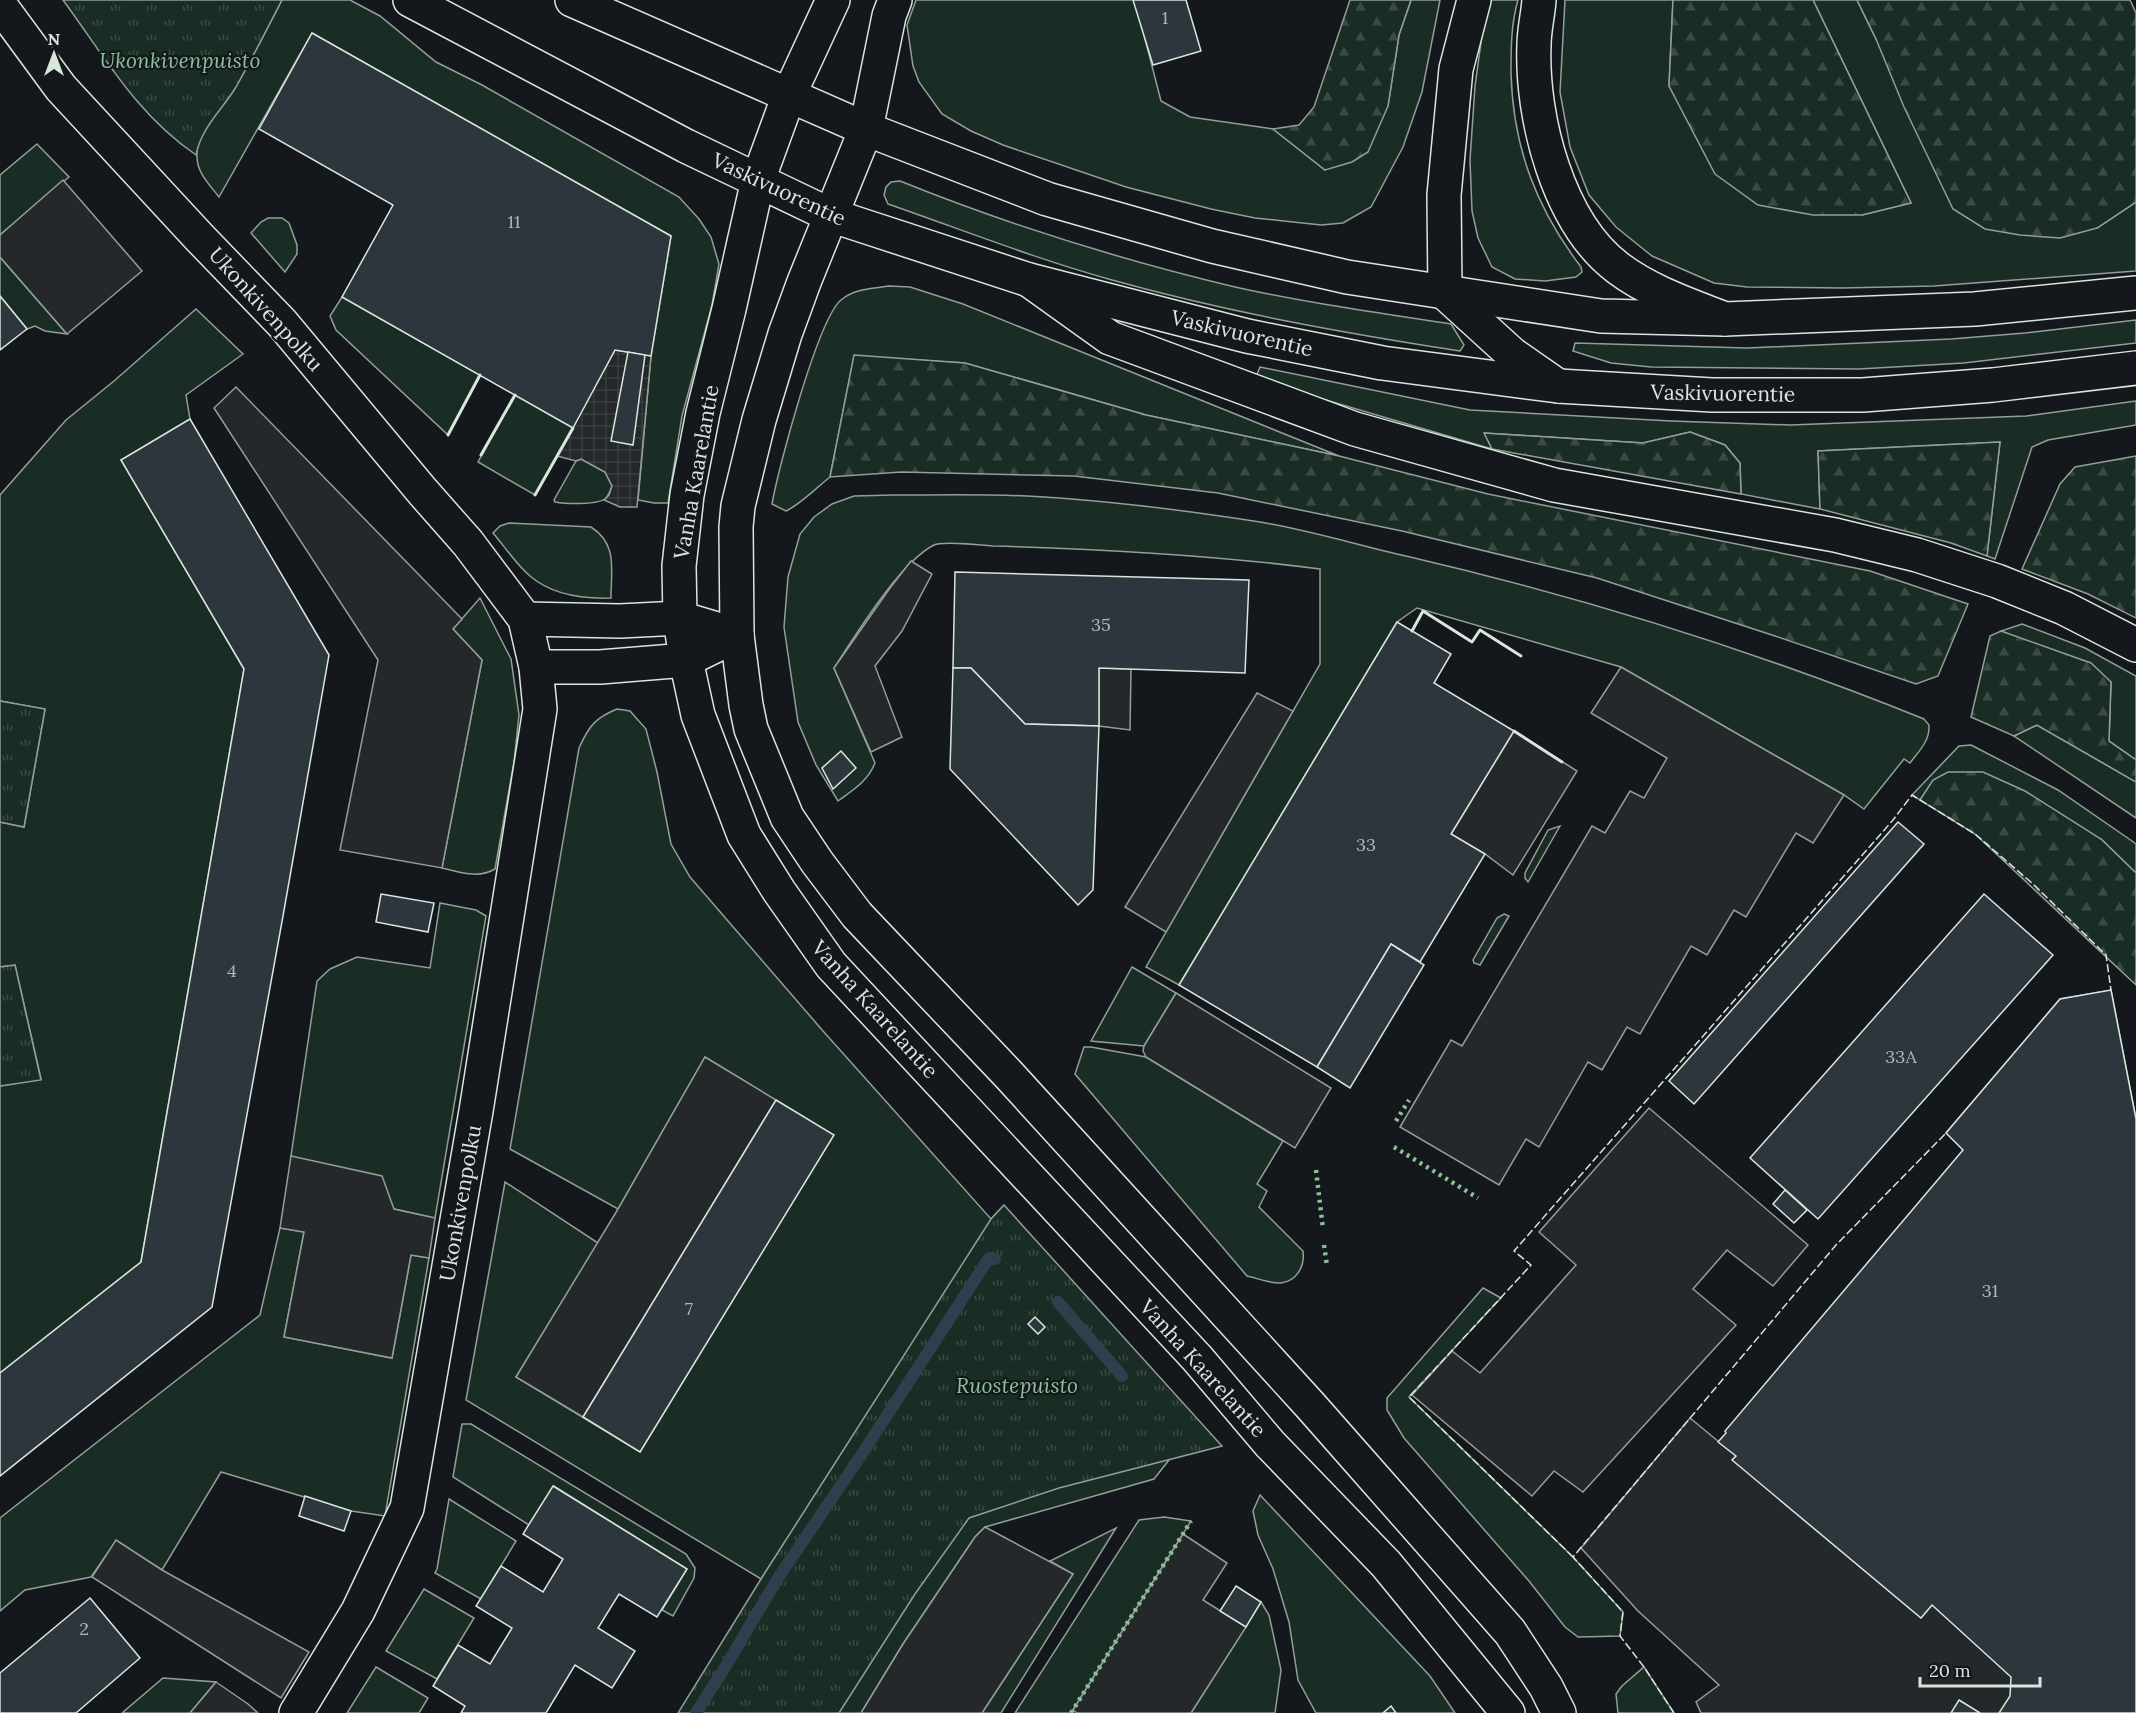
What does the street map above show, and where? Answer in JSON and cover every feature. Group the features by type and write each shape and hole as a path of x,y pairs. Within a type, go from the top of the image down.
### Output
{"main road":[{"name":"Vaskivuorentie","path":"410,0 686,146 830,215 1029,280 1247,336 1382,363 1558,386 1712,395 1863,395 1993,385 2136,368"},
{"path":"572,0 866,129 1047,199 1212,246 1347,277 1601,316 1725,319 1975,309 2136,293"},
{"name":"Vanha Kaarelantie","path":"832,0 789,95 758,180 703,413 687,495 679,566 680,618 686,660 703,728 744,835 779,891 831,965 1197,1358 1270,1444 1386,1564 1508,1713"},
{"path":"895,0 889,16 866,129 830,215 785,334 759,420 738,506 735,526 737,635 751,729 787,817 857,915 1009,1076 1310,1405 1510,1632 1546,1687 1559,1713"},
{"path":"1474,0 1456,69 1444,195 1445,293 1512,354 1558,386"},
{"path":"1539,0 1534,45 1537,104 1560,190 1587,236 1618,268 1662,295 1725,319"},
{"name":"Ukonkivenpolku","path":"0,5 62,88 199,237 282,323 468,543 525,619 536,667 540,709 476,1111 407,1508 358,1611 296,1713"},
{"path":"1029,280 1110,338 1355,429 1554,485 1835,535 1917,555 2017,589 2064,609 2136,645"},
{"path":"525,619 620,621 680,618 737,635"},
{"path":"536,667 600,667 686,660 737,635"}],"green space":[{"name":"Ukonkivenpuisto","path":"63,0 282,0 236,87 202,136 196,155 156,122 139,103"},
{"path":"282,0 350,0 380,16 436,62 482,85 679,197 699,219 711,237 719,264 712,305 682,416 668,503 638,500 651,356 671,236 312,33 219,197 208,183 202,174 197,157 205,128 236,86"},
{"path":"916,0 1135,0 1161,101 1190,117 1273,129 1325,170 1388,106 1399,35 1411,0 1440,0 1422,92 1403,147 1371,207 1343,223 1321,225 1255,218 1126,187 1003,145 971,131 942,114 919,82 913,66 907,25"},
{"path":"1350,0 1411,0 1399,35 1388,106 1368,152 1352,162 1325,170 1273,129 1299,125 1314,107"},
{"path":"1490,0 1518,0 1511,54 1516,126 1530,176 1540,199 1551,222 1581,267 1582,272 1576,277 1545,281 1515,279 1492,267 1478,238 1472,211 1470,160 1475,86 1484,21"},
{"path":"1565,0 1673,0 1669,86 1862,215 1911,203 1813,0 1857,0 1876,39 2097,228 2136,202 2136,271 1934,286 1747,287 1714,283 1652,256 1616,227 1589,195 1570,147 1560,92"},
{"path":"1673,0 1813,0 1911,203 1862,215 1813,215 1758,205 1715,174 1669,86"},
{"path":"1857,0 2130,0 2136,13 2136,202 2097,228 2060,238 1985,229 1953,209 1904,107"},
{"path":"37,144 69,177 0,235 0,175"},
{"path":"900,181 1024,227 1108,253 1235,287 1451,324 1464,345 1460,351 1285,321 1155,292 1084,272 888,204 884,195 886,187 891,182"},
{"path":"268,218 282,218 289,223 297,245 297,254 285,272 251,233"},
{"path":"0,257 67,334 45,331 35,326 27,329 0,296"},
{"path":"910,287 963,304 1339,456 1146,415 965,363 854,356 830,477 786,511 772,504 790,429 821,335 832,313 846,296 870,288"},
{"path":"342,297 480,375 448,435 336,330 330,316"},
{"path":"196,309 243,354 186,395 190,419 121,460 244,669 141,1262 0,1373 0,1086 41,1079 15,965 0,967 0,822 24,827 45,709 0,701 0,495 66,420"},
{"path":"2136,320 2136,343 1964,363 1859,369 1651,367 1611,363 1573,351 1575,343 1747,348 1951,339"},
{"path":"854,355 965,363 1146,415 1339,456 1488,494 1870,571 1968,604 1938,676 1916,684 1597,578 1402,531 1218,493 1074,476 901,472 830,477"},
{"path":"1260,367 1470,410 1790,425 2026,416 2136,401 2136,425 2048,440 2032,447 1995,559 1987,556 2000,442 1818,451 1820,509 1741,494 1740,463 1725,445 1690,432 1643,443 1485,433 1492,449 1255,379"},
{"path":"515,395 573,428 535,495 478,462"},
{"path":"1690,432 1725,445 1740,463 1741,494 1492,449 1484,433 1643,443"},
{"path":"2000,442 1987,556 1951,543 1820,509 1818,451"},
{"path":"2136,456 2136,618 2088,594 2022,569 2060,484 2075,467"},
{"path":"581,459 605,472 612,486 605,499 573,504 555,502 554,500 576,461"},
{"path":"1010,495 1085,500 1231,518 1315,533 1538,589 1733,648 1924,719 1929,725 1928,736 1910,763 1904,759 1864,809 1844,795 1621,667 1417,608 1397,622 1179,985 1146,967 1320,664 1320,569 1157,553 945,543 934,545 921,554 893,583 834,668 875,763 864,780 838,801 816,765 798,722 784,627 788,577 800,534 814,517 832,504 854,496"},
{"path":"509,523 591,527 606,541 609,550 612,568 611,598 590,598 558,592 530,576 493,533 500,526"},
{"path":"480,598 511,659 519,715 514,762 495,869 476,874 442,868 482,660 453,629"},
{"path":"2022,624 2085,648 2136,676 2136,760 2109,741 2111,682 2001,631"},
{"path":"2001,631 2091,663 2111,682 2109,741 2136,760 2136,782 2037,725 2014,736 1971,717 1990,636"},
{"path":"0,701 45,709 24,827 0,822"},
{"path":"617,709 630,711 646,729 671,844 690,877 823,1031 991,1219 1004,1205 976,1244 761,1579 466,1400 505,1182 598,1243 516,1377 640,1452 833,1136 705,1057 618,1209 510,1149 579,748 594,724"},
{"path":"2037,725 2136,782 2136,818 2014,736"},
{"path":"1971,745 2058,790 2136,844 2136,873 2101,839 1933,781 1920,800 1912,795 1959,746"},
{"path":"1948,772 1983,772 2025,791 2101,839 2136,873 2136,985 1975,834 1920,800 1933,780"},
{"path":"1560,826 1528,882 1525,873 1548,830"},
{"path":"440,903 476,910 486,916 435,1218 394,1209 291,1156 317,981 330,969 357,957 430,968"},
{"path":"1504,914 1509,916 1480,965 1474,963 1473,960 1497,918"},
{"path":"15,965 41,1080 0,1086 0,967"},
{"path":"1132,967 1176,993 1144,1046 1091,1041"},
{"path":"1084,1047 1146,1057 1283,1141 1257,1184 1267,1191 1259,1207 1303,1251 1303,1262 1296,1276 1287,1282 1277,1283 1247,1276 1075,1074"},
{"name":"Ruostepuisto","path":"1004,1205 1222,1446 1059,1488 969,1518 915,1594 839,1713 678,1713 991,1219"},
{"path":"280,1228 304,1232 284,1337 392,1358 411,1255 429,1258 385,1516 351,1511 221,1472 162,1570 116,1541 91,1577 25,1590 0,1611 0,1518 260,1315"},
{"path":"1483,1288 1501,1298 1409,1397 1573,1557 1623,1612 1620,1636 1578,1637 1565,1627 1529,1581 1404,1438 1387,1410 1387,1398"},
{"path":"462,1424 471,1424 686,1554 695,1568 694,1578 673,1616 662,1610 687,1569 554,1486 529,1525 453,1477"},
{"path":"937,1434 1169,1460 1154,1479 985,1527 975,1537 903,1644 861,1713 762,1713"},
{"path":"1260,1495 1430,1676 1455,1713 1396,1713 1391,1707 1383,1713 1316,1713 1298,1680 1289,1622 1273,1569 1258,1535 1253,1511"},
{"path":"449,1499 516,1541 481,1599 435,1573"},
{"path":"1164,1517 1191,1521 1071,1713 1015,1713 1139,1520"},
{"path":"1116,1528 1001,1713 982,1713 1073,1574 1050,1561"},
{"path":"424,1589 474,1618 437,1679 386,1651"},
{"path":"1261,1602 1269,1615 1281,1670 1275,1713 1191,1713"},
{"path":"376,1667 428,1698 419,1713 347,1713"},
{"path":"1644,1667 1674,1713 1618,1713 1616,1694"},
{"path":"163,1678 216,1682 190,1713 122,1713"}],"shaded area":[{"path":"63,180 142,271 67,334 0,257 0,235"},
{"path":"615,350 651,356 637,507 620,507 604,500 609,495 612,486 605,472 581,459 576,461 557,456"},
{"path":"236,387 462,619 453,629 482,660 442,868 340,850 378,660 214,408"},
{"path":"911,561 932,574 902,631 875,666 902,737 871,752 834,668"},
{"path":"1621,667 1844,795 1813,843 1796,833 1746,917 1734,910 1707,955 1691,946 1640,1034 1627,1027 1602,1070 1588,1062 1539,1147 1526,1139 1499,1185 1400,1127 1451,1040 1462,1046 1592,826 1605,833 1630,791 1644,798 1667,758 1591,713"},
{"path":"1099,668 1131,669 1130,730 1099,726"},
{"path":"1257,693 1293,711 1166,932 1125,907"},
{"path":"1514,731 1577,771 1513,875 1485,854 1451,834"},
{"path":"2111,990 2136,1119 2136,1713 1980,1713 1960,1701 1951,1713 1701,1713 1696,1702 1719,1685 1638,1611 1581,1548 1690,1418 1736,1456 1733,1460 1921,1618 2041,1477 2133,1294 1946,1133 2060,999"},
{"path":"1176,993 1331,1088 1295,1148 1146,1057 1143,1051 1144,1046"},
{"path":"705,1057 776,1100 583,1417 516,1377 618,1209"},
{"path":"1649,1108 1808,1245 1773,1286 1727,1250 1693,1289 1736,1325 1583,1492 1554,1471 1532,1496 1412,1395 1452,1351 1480,1373 1576,1265 1539,1232"},
{"path":"291,1156 382,1176 394,1209 435,1218 429,1258 411,1255 392,1358 284,1337 304,1232 280,1228"},
{"path":"985,1527 1073,1574 982,1713 861,1713 903,1644 975,1537"},
{"path":"1183,1534 1227,1563 1203,1600 1246,1627 1191,1713 1077,1713 1073,1710"},
{"path":"116,1540 162,1570 309,1652 281,1698 92,1577"},
{"path":"216,1682 248,1704 258,1713 190,1713"}],"building":[{"path":"1133,0 1186,0 1201,51 1153,65"},
{"path":"312,33 671,236 651,356 615,350 573,428 342,297 393,205 259,129"},
{"path":"0,296 27,329 0,350"},
{"path":"628,352 645,355 633,445 611,441"},
{"path":"190,419 329,655 283,916 212,1307 0,1476 0,1373 141,1262 244,669 121,460"},
{"path":"955,572 1249,580 1245,673 1099,668 1099,726 1025,724 971,668 953,668"},
{"path":"1397,622 1451,654 1434,683 1514,731 1451,834 1485,854 1420,962 1391,944 1317,1067 1179,985"},
{"path":"953,668 971,668 1025,724 1099,726 1093,890 1078,905 950,769"},
{"path":"841,751 856,768 833,789 822,768"},
{"path":"1898,822 1924,844 1694,1104 1669,1081"},
{"path":"381,894 434,903 428,932 376,922"},
{"path":"1984,894 2053,955 1818,1219 1750,1158"},
{"path":"1391,944 1424,965 1350,1088 1317,1067"},
{"path":"2111,990 2136,1119 2136,1713 1999,1713 2010,1696 2011,1677 1932,1605 1921,1618 1732,1460 1736,1456 1718,1442 1963,1150 1946,1133 2060,999"},
{"path":"776,1100 834,1135 640,1452 583,1417"},
{"path":"1785,1190 1807,1210 1794,1223 1773,1204"},
{"path":"1035,1317 1045,1327 1038,1334 1028,1324"},
{"path":"553,1486 687,1569 657,1617 619,1594 598,1628 635,1651 612,1688 575,1665 546,1713 461,1713 465,1706 433,1686 458,1645 490,1664 512,1628 476,1606 501,1566 543,1592 563,1559 523,1534"},
{"path":"305,1496 351,1511 344,1531 299,1516"},
{"path":"1236,1586 1261,1602 1246,1627 1220,1611"},
{"path":"90,1598 140,1658 76,1713 0,1713 0,1673"},
{"path":"1959,1700 1980,1713 1951,1713"},
{"path":"1391,1706 1396,1713 1383,1713"}],"waterway":[{"path":"696,1713 778,1578 860,1457 989,1258 995,1259"},
{"path":"1058,1302 1122,1376"}],"hedge":[{"path":"1396,1121 1409,1100"},
{"path":"1394,1147 1478,1198"},
{"path":"1316,1170 1323,1229"},
{"path":"1324,1245 1327,1266"},
{"path":"1071,1713 1191,1521"}],"fence":[{"path":"1573,1557 1409,1397 1531,1265 1514,1251 1893,820 1912,795 1975,834 2033,884 2106,955 2111,990"},
{"path":"1674,1713 1644,1667 1620,1636 1623,1612 1573,1557 1836,1245 1946,1133"}],"wall":[{"path":"448,435 480,375"},
{"path":"481,455 515,395"},
{"path":"535,495 573,428"},
{"path":"1412,631 1423,611 1472,642 1480,630 1521,656"},
{"path":"1514,731 1562,762"}]}
